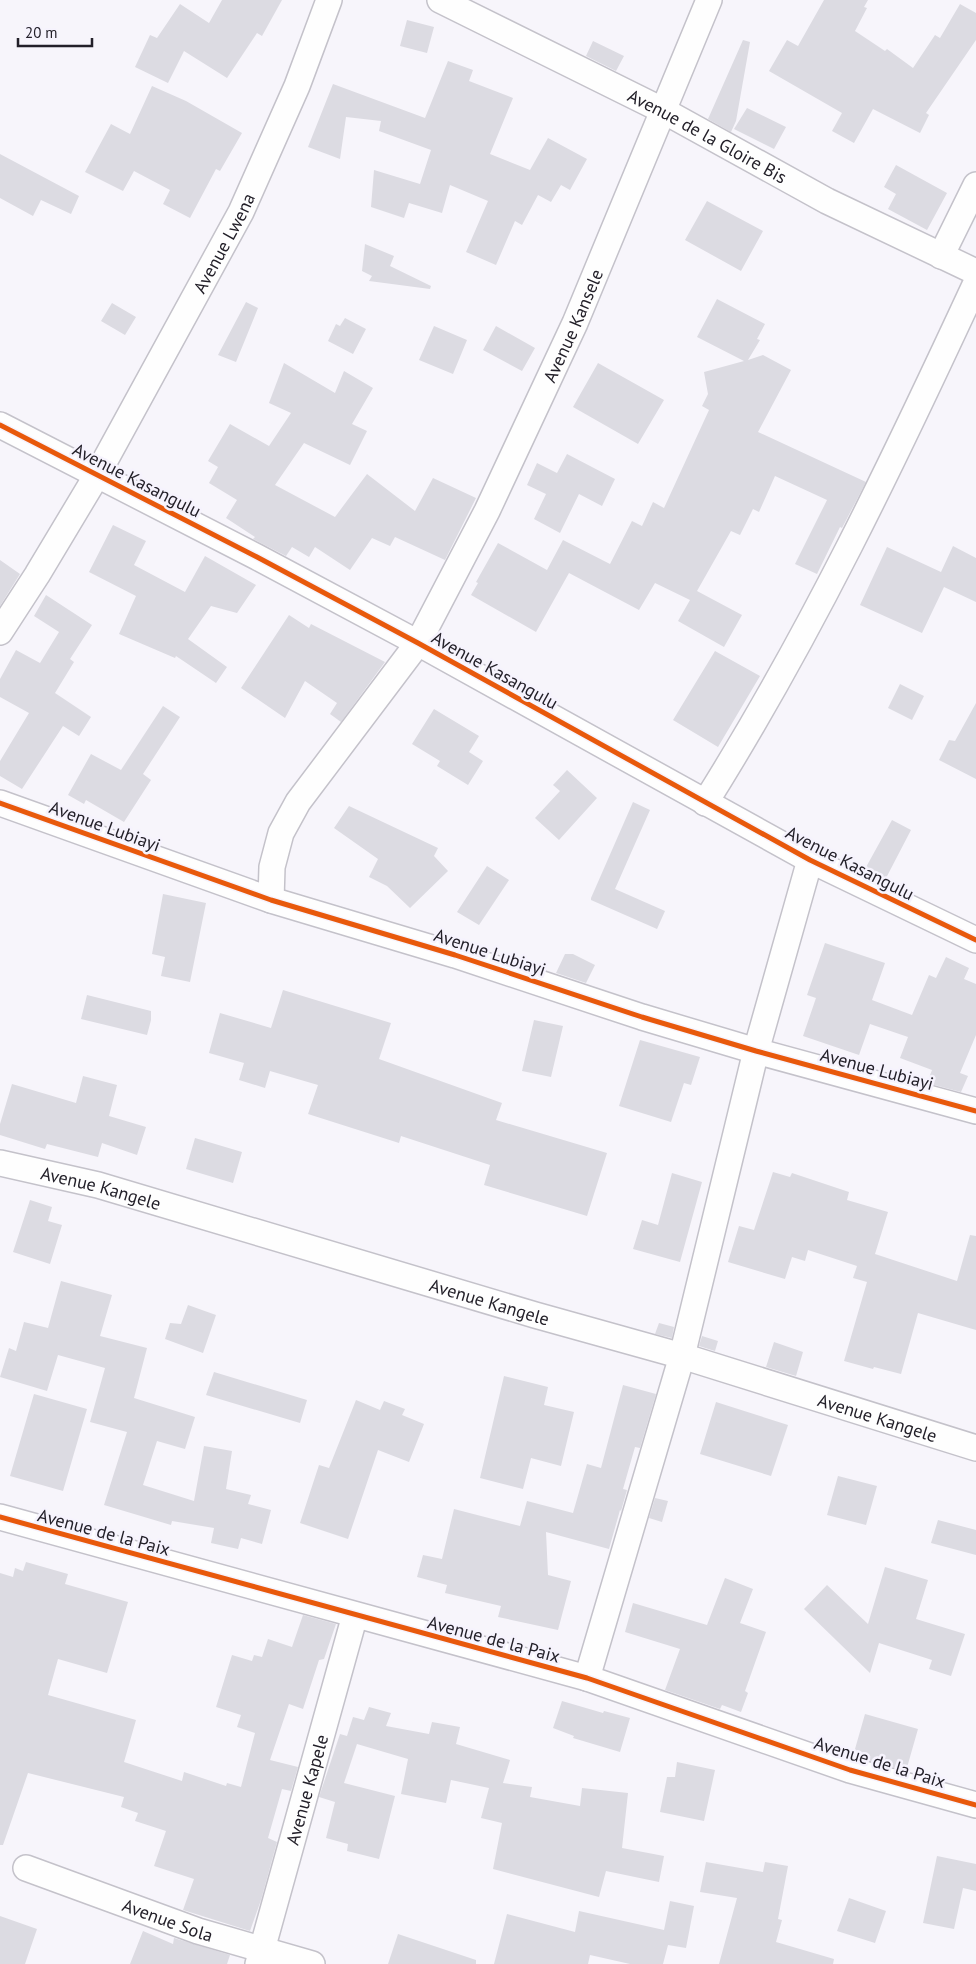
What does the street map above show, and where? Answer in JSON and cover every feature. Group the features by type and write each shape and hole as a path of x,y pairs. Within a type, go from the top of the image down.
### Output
{"street":[{"name":"Avenue Lwena","path":"0,632 37,575 97,475 240,212 297,86 329,0"},
{"name":"Avenue de la Gloire Bis","path":"440,0 664,111 827,201 976,272"},
{"name":"Avenue Kansele","path":"271,900 272,867 281,833 298,802 418,643 487,510 575,323 709,0"},
{"path":"941,256 976,185"},
{"path":"706,803 750,732 801,642 894,460 976,283"},
{"name":"Avenue Kasangulu","path":"0,425 258,557 418,643 810,860 976,940"},
{"name":"Avenue Lubiayi","path":"0,803 271,900 455,955 642,1017 756,1051 976,1112"},
{"path":"587,1678 682,1356 756,1051 810,860"},
{"name":"Avenue Kangele","path":"0,1163 98,1186 535,1315 682,1356 976,1448"},
{"name":"Avenue de la Paix","path":"0,1517 587,1678 850,1770 976,1805"},
{"name":"Avenue Kapele","path":"260,1957 355,1615"},
{"name":"Avenue Sola","path":"26,1868 198,1930 260,1957 312,1964"}],"building":[{"path":"222,0 282,0 262,36 257,33 227,78 184,51 168,83 135,67 150,35 157,38 180,4 209,23"},
{"path":"824,0 868,0 864,7 867,8 855,31 885,51 887,49 913,68 935,35 940,38 960,4 976,13 976,40 926,113 929,115 920,133 873,109 854,143 832,131 842,113 769,71 787,40 798,46"},
{"path":"407,20 434,27 427,53 400,46"},
{"path":"743,40 750,42 736,121 731,132 708,119"},
{"path":"593,41 624,56 616,71 586,56"},
{"path":"448,61 473,70 469,81 513,98 490,154 530,170 548,138 587,159 570,190 561,185 551,202 538,195 522,225 515,221 496,265 466,252 488,201 450,185 442,213 409,203 404,218 371,207 374,170 420,184 431,150 379,131 381,121 346,117 340,159 308,147 333,84 425,118"},
{"path":"152,86 186,101 242,133 220,171 216,169 190,218 163,204 170,190 134,171 123,191 85,172 111,124 130,134"},
{"path":"747,108 786,127 774,149 734,129"},
{"path":"0,154 79,196 71,214 41,200 33,216 0,198"},
{"path":"896,165 947,193 927,230 888,209 896,194 884,187"},
{"path":"707,201 763,231 741,271 685,240"},
{"path":"365,244 394,256 390,266 431,286 430,289 369,281 372,276 362,271"},
{"path":"717,299 765,324 757,339 760,340 748,360 763,355 791,370 758,432 866,482 842,528 840,527 817,574 795,564 827,500 775,476 759,512 753,509 740,535 731,531 697,591 742,615 724,647 678,621 690,600 655,583 639,610 569,573 536,632 471,595 478,583 476,582 498,543 547,570 563,540 610,564 632,521 642,526 653,502 664,508 709,410 702,406 708,394 704,372 744,361 697,337"},
{"path":"246,302 258,308 236,362 218,355"},
{"path":"112,303 136,317 125,335 101,321"},
{"path":"345,318 366,329 353,354 328,341 336,324 340,326"},
{"path":"434,326 467,340 453,374 419,360"},
{"path":"496,326 535,348 522,371 483,350"},
{"path":"284,363 335,393 344,371 373,388 352,424 367,431 350,465 304,443 275,485 335,517 367,474 415,511 433,478 476,498 445,560 395,537 390,546 372,538 350,570 315,547 309,557 292,547 286,556 253,539 255,537 226,518 237,500 209,483 218,467 208,461 230,424 269,446 291,413 269,403"},
{"path":"598,363 664,400 638,444 573,407"},
{"path":"567,454 615,479 602,506 579,494 560,533 534,519 546,494 527,485 537,463 557,473"},
{"path":"113,525 146,541 134,565 185,592 205,556 256,585 237,613 211,606 188,639 227,667 216,683 176,656 175,658 119,634 136,596 89,572"},
{"path":"953,546 976,558 976,602 944,587 922,633 860,605 887,547 941,572"},
{"path":"0,560 20,574 0,606"},
{"path":"46,595 92,625 70,659 74,662 55,693 91,717 79,736 63,726 22,789 0,776 0,761 29,713 0,697 0,679 16,650 40,663 59,632 34,616"},
{"path":"289,615 309,628 311,624 385,662 341,722 330,714 337,703 305,681 285,718 241,688"},
{"path":"715,651 760,676 718,747 673,720"},
{"path":"900,684 924,696 912,720 888,708"},
{"path":"976,703 976,779 939,760 949,740 955,741"},
{"path":"163,706 180,717 143,774 151,780 124,822 86,800 84,804 68,795 91,754 121,770"},
{"path":"434,709 479,736 469,752 483,761 468,785 437,766 440,761 412,744"},
{"path":"567,770 597,798 559,840 535,818 560,791 553,785"},
{"path":"633,802 650,810 615,889 665,911 657,929 591,900"},
{"path":"349,806 438,848 434,856 448,871 410,908 387,886 369,877 378,859 334,828"},
{"path":"892,820 911,830 885,880 865,869"},
{"path":"487,866 509,880 479,925 457,912"},
{"path":"163,894 206,903 190,982 161,976 165,957 152,954"},
{"path":"825,943 885,963 872,1000 912,1015 929,975 936,978 946,957 969,968 964,979 976,984 976,1035 960,1073 968,1076 961,1092 927,1083 932,1070 900,1058 908,1037 870,1024 859,1055 803,1036 816,998 807,995"},
{"path":"565,954 573,954 595,965 586,983 556,973"},
{"path":"283,990 391,1023 379,1059 502,1103 496,1120 607,1153 587,1216 484,1185 490,1165 401,1136 399,1143 308,1114 318,1085 270,1071 265,1088 239,1080 244,1063 209,1053 220,1013 271,1028"},
{"path":"87,995 151,1011 147,1035 81,1019"},
{"path":"534,1020 563,1026 551,1077 522,1071"},
{"path":"640,1040 700,1057 691,1085 684,1083 671,1122 619,1106"},
{"path":"83,1076 117,1085 109,1116 146,1127 137,1155 102,1143 98,1157 47,1144 45,1149 0,1135 0,1124 12,1084 76,1103"},
{"path":"195,1138 242,1152 233,1183 186,1169"},
{"path":"773,1172 790,1177 792,1173 849,1192 847,1200 888,1212 875,1254 957,1281 970,1235 976,1236 976,1330 918,1313 901,1374 844,1361 867,1282 853,1278 857,1266 808,1250 805,1261 792,1257 785,1279 728,1262 739,1226 754,1230"},
{"path":"672,1173 702,1182 680,1262 633,1249 642,1220 658,1225"},
{"path":"30,1200 52,1207 48,1221 62,1225 50,1264 13,1252"},
{"path":"61,1281 112,1295 100,1336 147,1348 134,1398 195,1417 185,1449 157,1441 143,1485 194,1501 204,1446 232,1451 226,1489 251,1495 248,1504 271,1510 262,1544 241,1538 238,1549 211,1543 214,1528 172,1521 171,1525 104,1505 127,1432 90,1422 105,1368 58,1355 47,1391 0,1377 9,1348 16,1351 24,1322 48,1328"},
{"path":"188,1305 216,1315 203,1353 165,1339 170,1323 181,1324"},
{"path":"659,1323 674,1327 672,1338 655,1334"},
{"path":"702,1336 718,1341 715,1351 699,1346"},
{"path":"774,1342 803,1352 796,1376 766,1367"},
{"path":"214,1372 307,1400 300,1423 206,1395"},
{"path":"504,1376 548,1387 544,1405 574,1412 561,1466 531,1458 523,1489 480,1478"},
{"path":"623,1385 656,1394 640,1448 635,1447 623,1489 627,1490 609,1549 546,1532 548,1575 571,1581 558,1630 498,1617 501,1606 445,1593 447,1585 417,1577 423,1555 442,1559 454,1509 520,1526 527,1501 573,1513 587,1464 601,1468"},
{"path":"34,1394 87,1409 63,1491 10,1476"},
{"path":"356,1400 380,1410 384,1401 405,1409 402,1415 424,1424 409,1462 378,1450 348,1539 300,1523 319,1465 329,1468"},
{"path":"716,1402 788,1425 771,1476 700,1454"},
{"path":"838,1476 877,1486 866,1525 827,1515"},
{"path":"655,1498 668,1501 662,1522 649,1518"},
{"path":"938,1520 976,1530 976,1555 931,1543"},
{"path":"26,1562 68,1574 65,1584 128,1602 107,1673 58,1659 48,1695 136,1720 124,1762 182,1781 184,1772 226,1786 227,1783 241,1787 255,1733 237,1727 241,1715 216,1707 232,1655 252,1661 254,1655 262,1657 268,1639 292,1647 303,1615 336,1624 324,1659 319,1660 303,1709 289,1704 270,1760 298,1767 291,1791 282,1789 268,1838 277,1842 261,1900 250,1931 183,1910 194,1879 154,1866 166,1831 135,1821 138,1813 121,1807 124,1797 28,1773 3,1845 0,1845 0,1573 13,1577 15,1568 23,1571"},
{"path":"885,1567 928,1580 916,1619 965,1634 951,1676 929,1669 932,1660 879,1643 870,1673 804,1609 827,1585 868,1624"},
{"path":"725,1578 753,1589 740,1623 766,1632 745,1691 748,1693 741,1712 722,1705 720,1709 665,1690 680,1649 625,1632 633,1603 707,1625"},
{"path":"562,1701 603,1713 604,1711 630,1718 620,1752 573,1738 574,1736 553,1728"},
{"path":"369,1707 391,1713 386,1726 429,1734 432,1722 460,1727 456,1744 510,1760 503,1783 532,1787 530,1797 580,1806 582,1788 628,1793 622,1848 664,1856 659,1882 606,1871 599,1897 493,1869 502,1823 481,1818 489,1788 451,1780 446,1803 401,1794 408,1759 357,1744 344,1783 395,1796 379,1859 347,1851 348,1844 326,1838 335,1802 319,1797 340,1734 347,1736 353,1717 364,1720"},
{"path":"865,1714 918,1729 906,1771 853,1756"},
{"path":"677,1762 715,1770 704,1821 660,1812 667,1777 675,1777"},
{"path":"937,1856 976,1864 976,1891 963,1888 954,1929 923,1923"},
{"path":"706,1862 763,1872 765,1862 788,1866 778,1919 782,1920 776,1942 834,1959 833,1964 719,1964 737,1898 700,1892"},
{"path":"849,1898 886,1911 875,1943 837,1931"},
{"path":"670,1901 694,1906 686,1948 668,1945 663,1964 630,1964 590,1955 588,1964 494,1964 507,1914 575,1932 579,1911 664,1930"},
{"path":"0,1916 37,1929 25,1964 0,1964"},
{"path":"143,1931 173,1944 174,1938 230,1955 227,1964 130,1964"},
{"path":"398,1934 476,1960 476,1964 388,1964"}],"cycle path":[{"path":"0,425 257,557 418,643 810,860 976,940"},
{"path":"0,803 271,900 455,955 642,1017 756,1051 976,1111"},
{"path":"0,1517 587,1678 850,1770 976,1805"}]}
